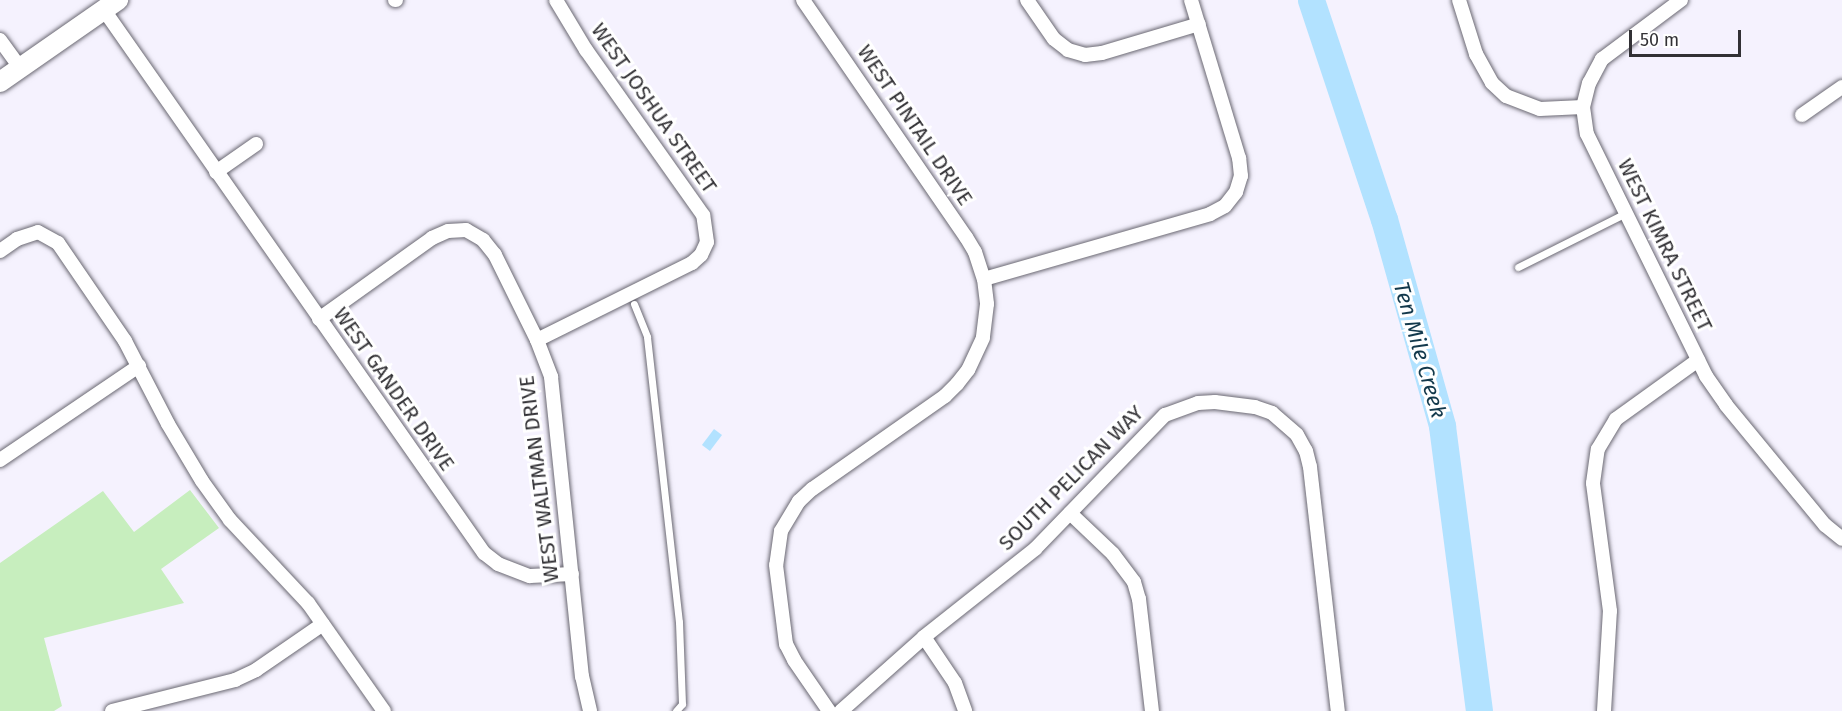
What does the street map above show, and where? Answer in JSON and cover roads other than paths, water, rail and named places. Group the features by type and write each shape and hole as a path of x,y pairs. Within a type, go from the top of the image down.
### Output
{"street":[{"name":"WEST JOSHUA STREET","path":"537,340 692,263 701,255 707,242 703,215 586,50 556,0"},
{"name":"WEST PINTAIL DRIVE","path":"803,0 966,237 975,252 984,279 987,304 983,338 968,370 957,384 945,396 812,489 799,501 781,531 776,565 786,644 794,660 829,711"},
{"path":"1027,0 1054,39 1068,50 1084,55 1102,53 1199,24"},
{"path":"984,279 1210,214 1225,206 1236,192 1241,176 1239,158 1191,0"},
{"path":"1459,0 1476,54 1492,83 1506,96 1540,109 1583,107 1589,82 1602,59 1616,46 1681,0"},
{"path":"0,82 111,5"},
{"name":"WEST GANDER DRIVE","path":"111,5 216,172 484,553 506,568 530,576 572,574"},
{"path":"0,40 20,68"},
{"path":"1802,115 1842,87"},
{"name":"WEST KIMRA STREET","path":"1583,107 1587,134 1698,360 1726,405 1825,525 1842,539"},
{"path":"216,172 256,144"},
{"name":"WEST WALTMAN DRIVE","path":"319,319 432,238 448,231 466,230 483,240 495,255 537,340 551,377 582,676 590,711"},
{"path":"0,251 17,239 38,232 58,243 139,366 168,424 202,481 230,520 308,603 384,711"},
{"path":"1604,711 1610,611 1593,483 1598,449 1616,419 1698,360"},
{"path":"0,460 139,366"},
{"name":"SOUTH PELICAN WAY","path":"841,711 924,637 1035,549 1151,426 1165,415 1181,407 1215,402 1255,407 1272,413 1297,435 1310,468 1338,711"},
{"path":"1070,513 1113,554 1134,582 1139,599 1152,711"},
{"path":"112,711 235,680 256,670 323,624"},
{"path":"924,637 955,683 965,711"}],"lane":[{"path":"1518,267 1626,213"},
{"path":"634,304 647,337 679,622 682,704 676,711"}],"water":[{"path":"714,429 722,435 710,451 702,445"}],"waterway":[{"name":"Ten Mile Creek","path":"1311,0 1384,219 1442,426 1479,711"}]}
